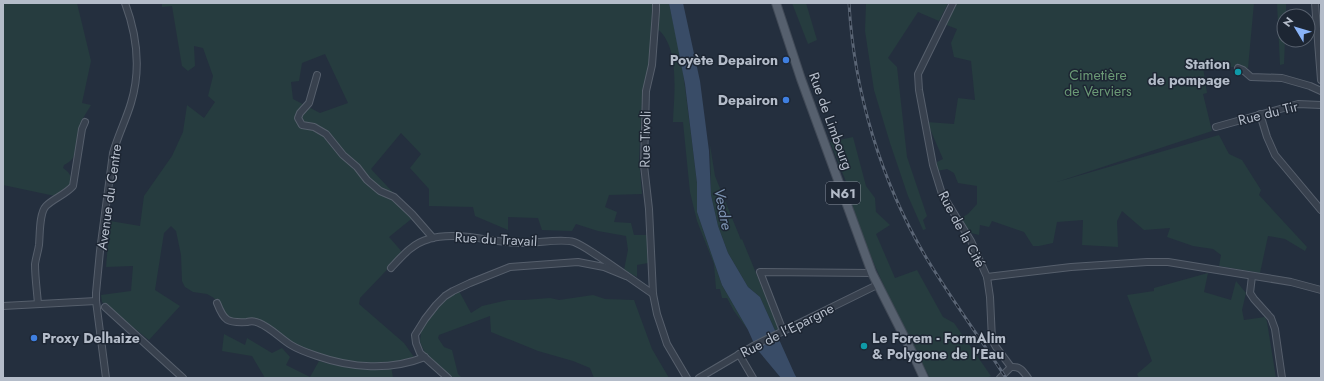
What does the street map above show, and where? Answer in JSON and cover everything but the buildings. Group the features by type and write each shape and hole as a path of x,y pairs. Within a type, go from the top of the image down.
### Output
{"main road":[{"name":"Rue de Limbourg","path":"776,3 801,79 872,273 924,378"}],"street":[{"name":"Avenue du Centre","path":"105,377 96,301 100,251 114,152 131,103 137,80 138,57 132,20 125,3"},
{"name":"Rue Tivoli","path":"656,3 652,65 646,91 644,165 648,210 652,294 667,344 687,378"},
{"name":"Rue de la Cité","path":"953,3 918,74 919,88 933,165 942,194 971,241 987,276 990,297 992,340 1011,367 1016,366 1020,368 1028,378"},
{"path":"1315,3 1321,80"},
{"name":"Rue du Tir","path":"1238,68 1243,70 1250,77 1282,78 1310,86 1321,92"},
{"path":"317,76 309,103 300,112 298,118 302,125 314,127 326,134 342,155 357,167 367,180 380,191 394,197 412,214 433,238"},
{"name":"Rue du Tir","path":"1216,127 1298,104 1321,105"},
{"path":"1260,114 1267,137 1275,155 1321,210"},
{"path":"38,304 35,263 39,247 44,210 45,207 57,197 63,195 73,186 82,129 85,122"},
{"name":"Rue du Travail","path":"391,268 409,249 419,243 433,238 457,236 524,243 554,241 573,242 584,247 626,276"},
{"path":"448,378 419,350 415,336 433,309 445,296 470,283 510,267 578,262 604,267 626,276 652,294"},
{"path":"987,276 1071,267 1168,262 1291,282 1321,290"},
{"path":"782,331 760,272 872,273"},
{"path":"1252,276 1250,293 1271,318 1275,329 1282,378"},
{"name":"Rue de l'Epargne","path":"699,378 755,345 877,285"},
{"path":"3,306 96,301"},
{"path":"217,303 222,316 226,319 238,322 254,321 259,323 268,327 297,348 330,361 359,366 378,367 417,360 425,357"},
{"path":"105,307 183,378"},
{"path":"739,354 753,378"},
{"path":"1000,378 1011,367"}],"green space":[{"path":"3,3 77,3 91,61 82,103 91,105 80,125 75,154 63,168 71,177 72,182 67,189 55,196 3,185"},
{"path":"162,3 669,3 682,64 697,183 697,212 722,285 748,330 734,311 727,298 722,298 720,289 716,289 714,264 697,221 690,192 683,122 673,122 675,86 673,61 666,39 659,30 652,48 642,101 639,159 642,194 609,195 605,207 617,212 614,222 631,223 634,235 647,235 648,263 637,265 637,277 624,270 628,250 626,236 598,231 576,224 572,231 542,230 538,218 508,217 508,230 475,216 473,207 429,206 429,189 410,168 421,154 401,133 371,169 415,216 389,237 403,253 360,298 359,304 404,343 414,357 399,361 355,364 303,350 269,326 228,318 214,298 207,294 193,292 185,287 182,281 181,255 176,231 171,226 164,233 155,290 180,306 149,340 102,302 101,295 131,291 133,266 106,267 110,221 140,226 144,196 172,156 183,132 187,105 204,118 215,102 208,96 213,76 203,48 194,46 195,66 188,71 182,66 172,6 162,7","holes":["325,54 348,103 320,113 293,99 291,82 299,81 302,63"]},
{"path":"792,3 806,3 817,40 808,44"},
{"path":"866,3 948,3 939,21 918,12 888,58 897,67 907,157 927,216 923,220 926,229 923,230 908,196 874,90 865,31"},
{"name":"Cimetière de Verviers","path":"955,3 1254,3 1248,68 1214,66 1203,67 1207,93 1203,94 1212,131 1057,182 1219,135 1229,154 1242,160 1261,190 1259,195 1307,247 1305,251 1285,239 1268,236 1260,273 1219,266 1221,255 1213,249 1193,246 1167,237 1170,228 1144,230 1122,211 1117,221 1118,247 1082,245 1083,220 1057,222 1053,243 1039,246 1033,246 1024,232 992,221 989,227 980,225 979,235 967,232 961,218 968,214 977,204 977,186 958,183 954,173 947,169 937,171 937,162 943,159 927,122 954,124 958,98 975,100 971,61 954,57 951,43 957,29 944,24"},
{"path":"1277,3 1286,3 1286,8 1277,8"},
{"path":"1279,48 1285,48 1284,64 1280,65"},
{"path":"853,137 866,186 875,198 876,212 890,225 876,234 895,278 917,270 943,317 954,323 991,376 986,378 930,378 906,335 875,266 854,215 851,194 830,142"},
{"path":"710,145 715,176 779,329 775,330 760,297 748,287 728,253 718,226 711,195"},
{"path":"1208,273 1204,292 1231,300 1236,281 1246,293 1242,310 1244,320 1265,317 1276,378 1139,378 1137,374 1152,361 1127,295 1154,291 1154,288"},
{"path":"459,291 471,313 482,306 508,300 550,298 559,300 593,295 605,299 634,300 652,349 669,378 594,378 590,368 573,361 538,351 491,332 490,316 439,335 438,338 444,347 452,350 458,374 462,378 451,378 425,353 420,342 421,330 429,317 445,300"},
{"path":"224,334 245,345 247,338 272,353 282,348 290,357 286,365 310,377 319,361 338,366 355,368 391,366 393,378 265,378 252,356 222,351"}],"water":[{"path":"669,3 683,3 700,81 709,151 711,195 718,226 728,253 748,287 760,297 797,378 781,378 756,348 748,330 722,285 697,212 697,183 685,84"}],"railway":[{"path":"849,3 857,70 864,103 883,168 896,199 927,259 1006,378"}],"place":[{"name":"Poyète Depairon","path":"786,60"},
{"name":"Station de pompage","path":"1238,72"},
{"name":"Depairon","path":"786,100"},
{"name":"Proxy Delhaize","path":"34,338"},
{"name":"Le Forem - FormAlim & Polygone de l'Eau","path":"864,346"}],"water label":[{"name":"Vesdre","path":"723,209"}]}
